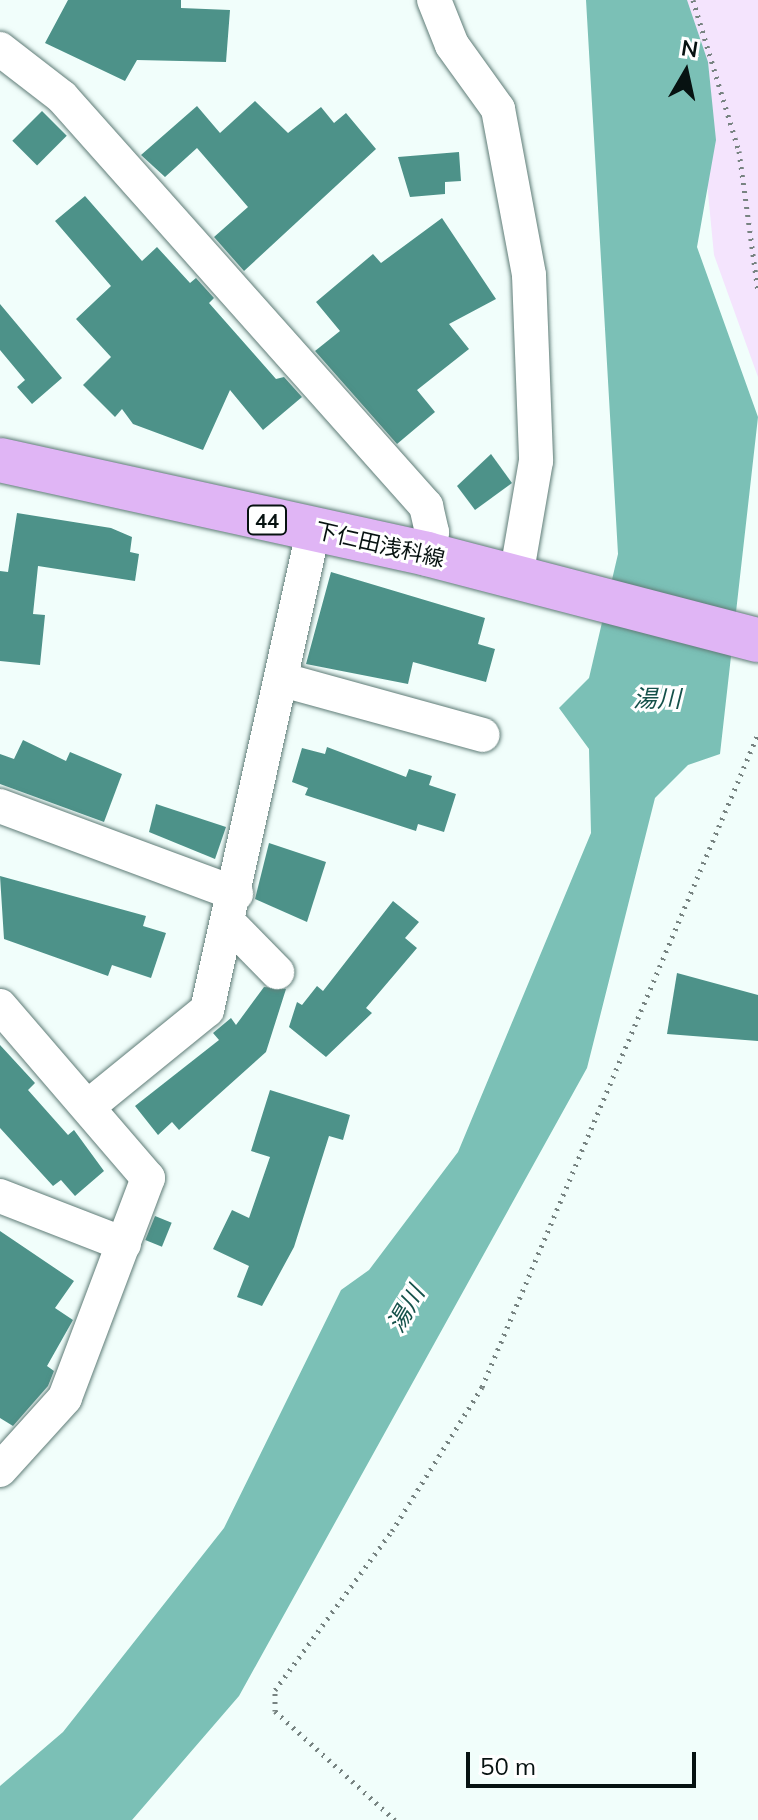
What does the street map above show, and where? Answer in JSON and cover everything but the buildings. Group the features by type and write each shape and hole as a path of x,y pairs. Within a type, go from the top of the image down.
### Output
{"main road":[{"name":"下仁田浅科線","path":"0,460 427,554 751,639"}],"street":[{"path":"434,0 452,45 498,109 529,275 536,461 525,579"},
{"path":"0,49 62,97 426,506 427,554"},
{"path":"90,1105 207,1010 232,908 273,696 283,680 313,530"},
{"path":"283,680 483,735"},
{"path":"0,806 232,908 277,972"},
{"path":"0,1006 90,1105 148,1178 65,1398 0,1470"},
{"path":"0,1196 124,1244"}],"path":[{"path":"693,0 739,151 758,291"},
{"path":"395,1820 275,1711 275,1690 400,1519 482,1387 758,734"}],"shaded area":[{"path":"676,0 758,0 758,377 714,255 695,59"}],"water":[{"name":"湯川","path":"586,0 687,0 708,62 716,140 697,247 758,417 720,754 688,765 655,798 587,1068 239,1696 132,1820 0,1820 0,1786 63,1732 224,1528 341,1290 369,1270 458,1152 591,833 589,749 559,708 589,678 618,554"}]}
